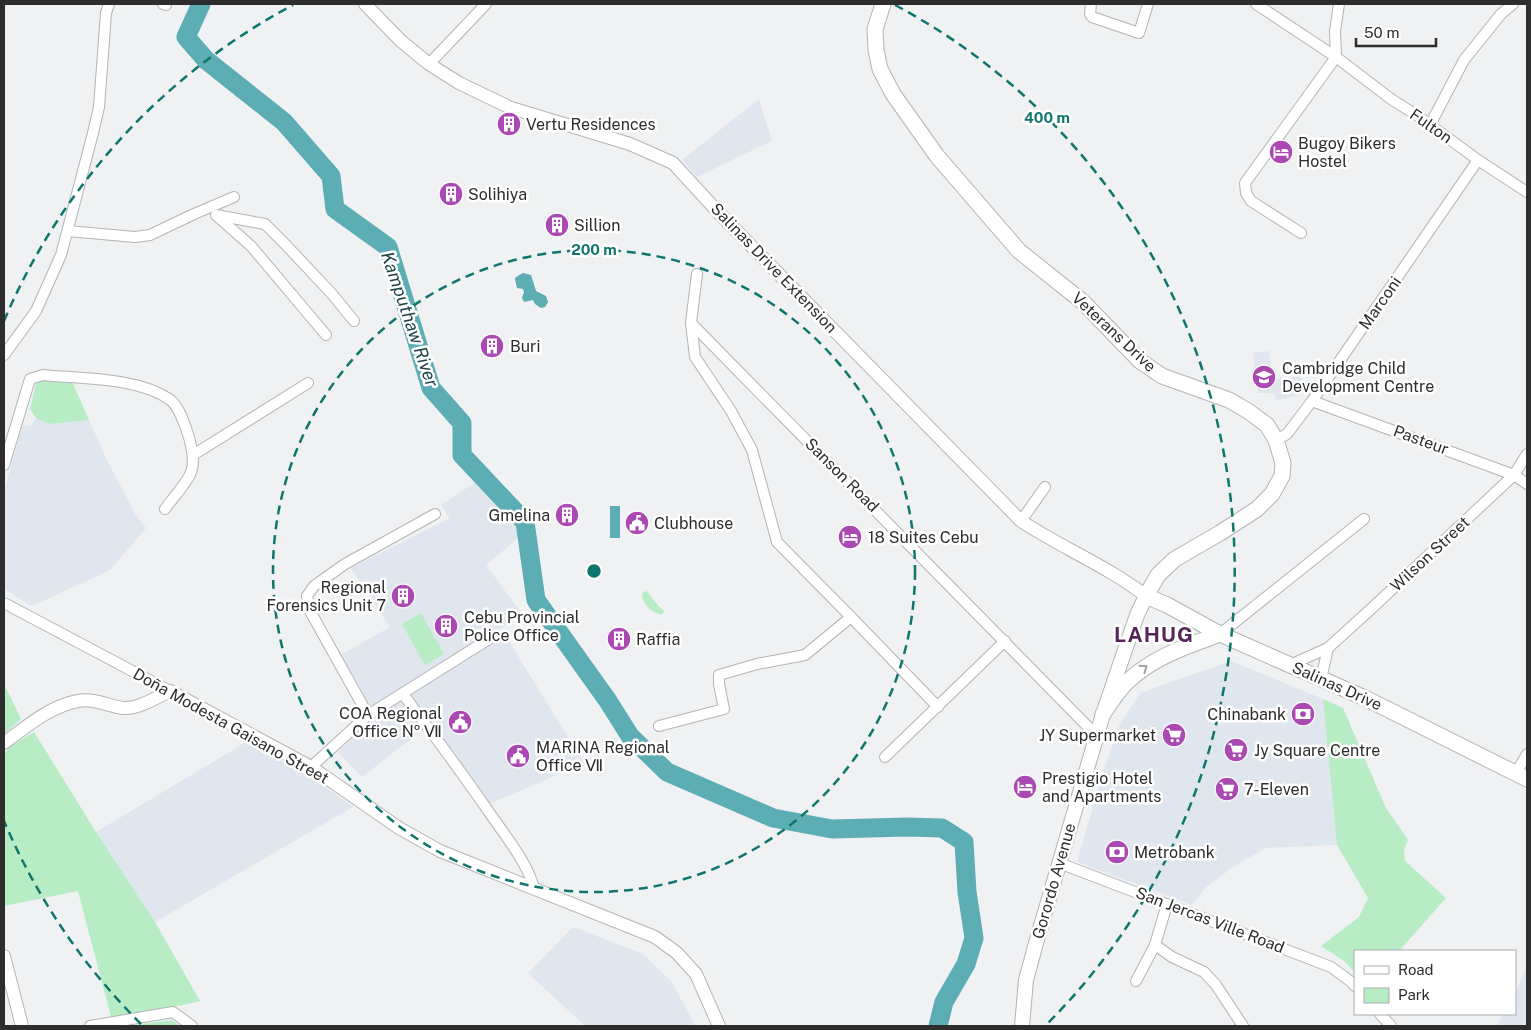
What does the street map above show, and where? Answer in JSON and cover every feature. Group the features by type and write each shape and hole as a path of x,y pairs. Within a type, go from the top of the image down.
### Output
{"main road":[{"name":"Veterans Drive","path":"883,4 875,29 876,50 880,69 893,94 937,156 1019,251 1083,302 1140,361 1162,376 1229,400 1248,411 1267,425 1276,440 1284,463 1282,476 1272,494 1257,509 1175,559 1158,575 1146,596"},
{"name":"Salinas Drive","path":"1146,596 1167,605 1220,634 1367,699 1521,776"},
{"name":"Gorordo Avenue","path":"1022,1026 1026,980 1036,943 1103,714 1137,615 1146,596"},
{"path":"1103,714 1122,687 1145,667 1176,650 1220,634"}],"street":[{"path":"4,355 36,311 61,255 93,134 98,106 106,14 109,4"},
{"name":"Salinas Drive Extension","path":"365,4 401,41 429,64 459,83 511,108 630,144 673,164 1021,520 1042,535 1126,580 1146,596"},
{"path":"1092,4 1090,14 1092,17 1139,33 1148,4"},
{"name":"Fulton","path":"1256,4 1336,57 1391,99 1527,192"},
{"path":"1301,233 1251,201 1246,193 1245,183 1336,57 1335,31 1338,4"},
{"path":"1430,125 1464,60 1501,14 1513,4"},
{"path":"429,64 479,6"},
{"name":"Marconi","path":"1276,440 1287,434 1312,401 1478,160"},
{"path":"68,231 135,237 150,235 214,211 234,197"},
{"path":"214,211 265,224 332,294 354,321"},
{"path":"214,211 251,246 326,335"},
{"path":"698,274 691,323 695,357 731,411 752,450 777,542 938,707"},
{"name":"Sanson Road","path":"691,323 1097,736"},
{"path":"4,465 30,379 42,375 128,383 151,390 169,399 177,407 189,434 193,455 192,472 164,509"},
{"path":"193,455 308,383"},
{"name":"Pasteur","path":"1312,401 1514,475 1527,484"},
{"name":"Wilson Street","path":"1290,665 1328,648 1372,609 1514,475 1527,454"},
{"path":"1021,520 1045,487"},
{"path":"368,715 310,611 307,596 314,586 345,564 435,514"},
{"path":"1220,634 1364,520"},
{"name":"Doña Modesta Gaisano Street","path":"4,603 312,767 399,828 440,851 655,938 678,953 696,974 719,1026"},
{"path":"658,726 724,709 718,684 719,675 757,664 805,654 851,617"},
{"path":"312,767 368,715 489,639"},
{"path":"885,757 1005,641"},
{"path":"1321,679 1328,648"},
{"path":"4,743 47,713 63,705 92,700 124,708 134,707 170,691"},
{"path":"404,694 506,836 531,877 534,888"},
{"path":"1521,776 1527,754"},
{"name":"San Jercas Ville Road","path":"1060,863 1331,967 1354,985"},
{"path":"1136,981 1155,945 1167,904"},
{"path":"1155,945 1172,957 1204,972 1216,985 1243,1026"},
{"path":"4,956 22,1026"},
{"path":"90,1026 173,1012 192,1026"},
{"path":"1381,1015 1391,1026"}],"shaded area":[{"path":"759,99 772,141 697,177 682,160"},
{"name":"Cambridge Child Development Centre","path":"1269,351 1273,379 1301,376 1305,393 1277,401 1274,393 1258,393 1253,353"},
{"path":"36,418 49,424 89,420 135,514 146,528 110,570 32,606 4,589 4,492 22,426 31,425"},
{"path":"479,480 524,533 486,565 523,615 371,706 341,655 390,627 351,568 450,518 441,505"},
{"path":"505,635 584,763 487,805 429,725 362,777 338,752 374,717"},
{"path":"1231,661 1323,699 1337,845 1266,848 1236,865 1206,887 1192,905 1077,862 1103,772 1120,724 1140,693"},
{"path":"248,741 301,770 353,807 155,922 96,832"},
{"path":"573,927 643,954 672,982 695,1026 585,1026 528,973"},
{"path":"1527,966 1527,1026 1497,1026 1502,1015 1516,1015 1516,991"}],"green space":[{"path":"43,375 70,377 89,420 49,424 36,418 30,409 36,384"},
{"path":"647,591 664,611 662,614 651,610 644,601 642,593"},
{"path":"421,613 444,654 425,665 402,624"},
{"path":"4,684 21,719 4,734"},
{"path":"1323,699 1343,708 1386,808 1408,840 1404,850 1405,861 1446,898 1400,950 1354,950 1354,971 1344,961 1321,946 1359,917 1368,898 1337,845"},
{"path":"34,732 155,922 200,1001 111,1017 78,891 4,906 4,754 11,746"},
{"path":"172,1020 181,1026 126,1026"}],"water":[{"path":"523,273 531,275 536,291 546,296 548,302 545,307 541,308 533,300 524,302 522,298 523,289 517,288 515,279"},
{"path":"610,506 620,506 620,538 610,538"}],"waterway":[{"name":"Kamputhaw River","path":"201,4 186,37 206,60 284,122 331,176 335,209 388,247 431,388 462,423 462,455 525,522 536,600 608,701 630,736 667,772 773,818 832,829 942,828 964,842 967,892 974,938 966,964 944,1002 938,1026"}],"place":[{"name":"Vertu Residences","path":"509,124"},
{"name":"Bugoy Bikers Hostel","path":"1281,152"},
{"name":"Solihiya","path":"451,194"},
{"name":"Sillion","path":"557,225"},
{"name":"Buri","path":"492,346"},
{"name":"Cambridge Child Development Centre","path":"1264,377"},
{"name":"Gmelina","path":"567,515"},
{"name":"Clubhouse","path":"637,523"},
{"name":"18 Suites Cebu","path":"850,537"},
{"name":"Regional Forensics Unit 7","path":"403,596"},
{"name":"Cebu Provincial Police Office","path":"446,626"},
{"name":"Raffia","path":"619,639"},
{"name":"Chinabank","path":"1303,714"},
{"name":"COA Regional Office № Ⅶ","path":"460,722"},
{"name":"JY Supermarket","path":"1174,735"},
{"name":"Jy Square Centre","path":"1236,750"},
{"name":"MARINA Regional Office Ⅶ","path":"518,756"},
{"name":"Prestigio Hotel and Apartments","path":"1025,787"},
{"name":"7-Eleven","path":"1227,789"},
{"name":"Metrobank","path":"1117,852"}],"district":[{"name":"LAHUG","path":"1154,634"}]}
